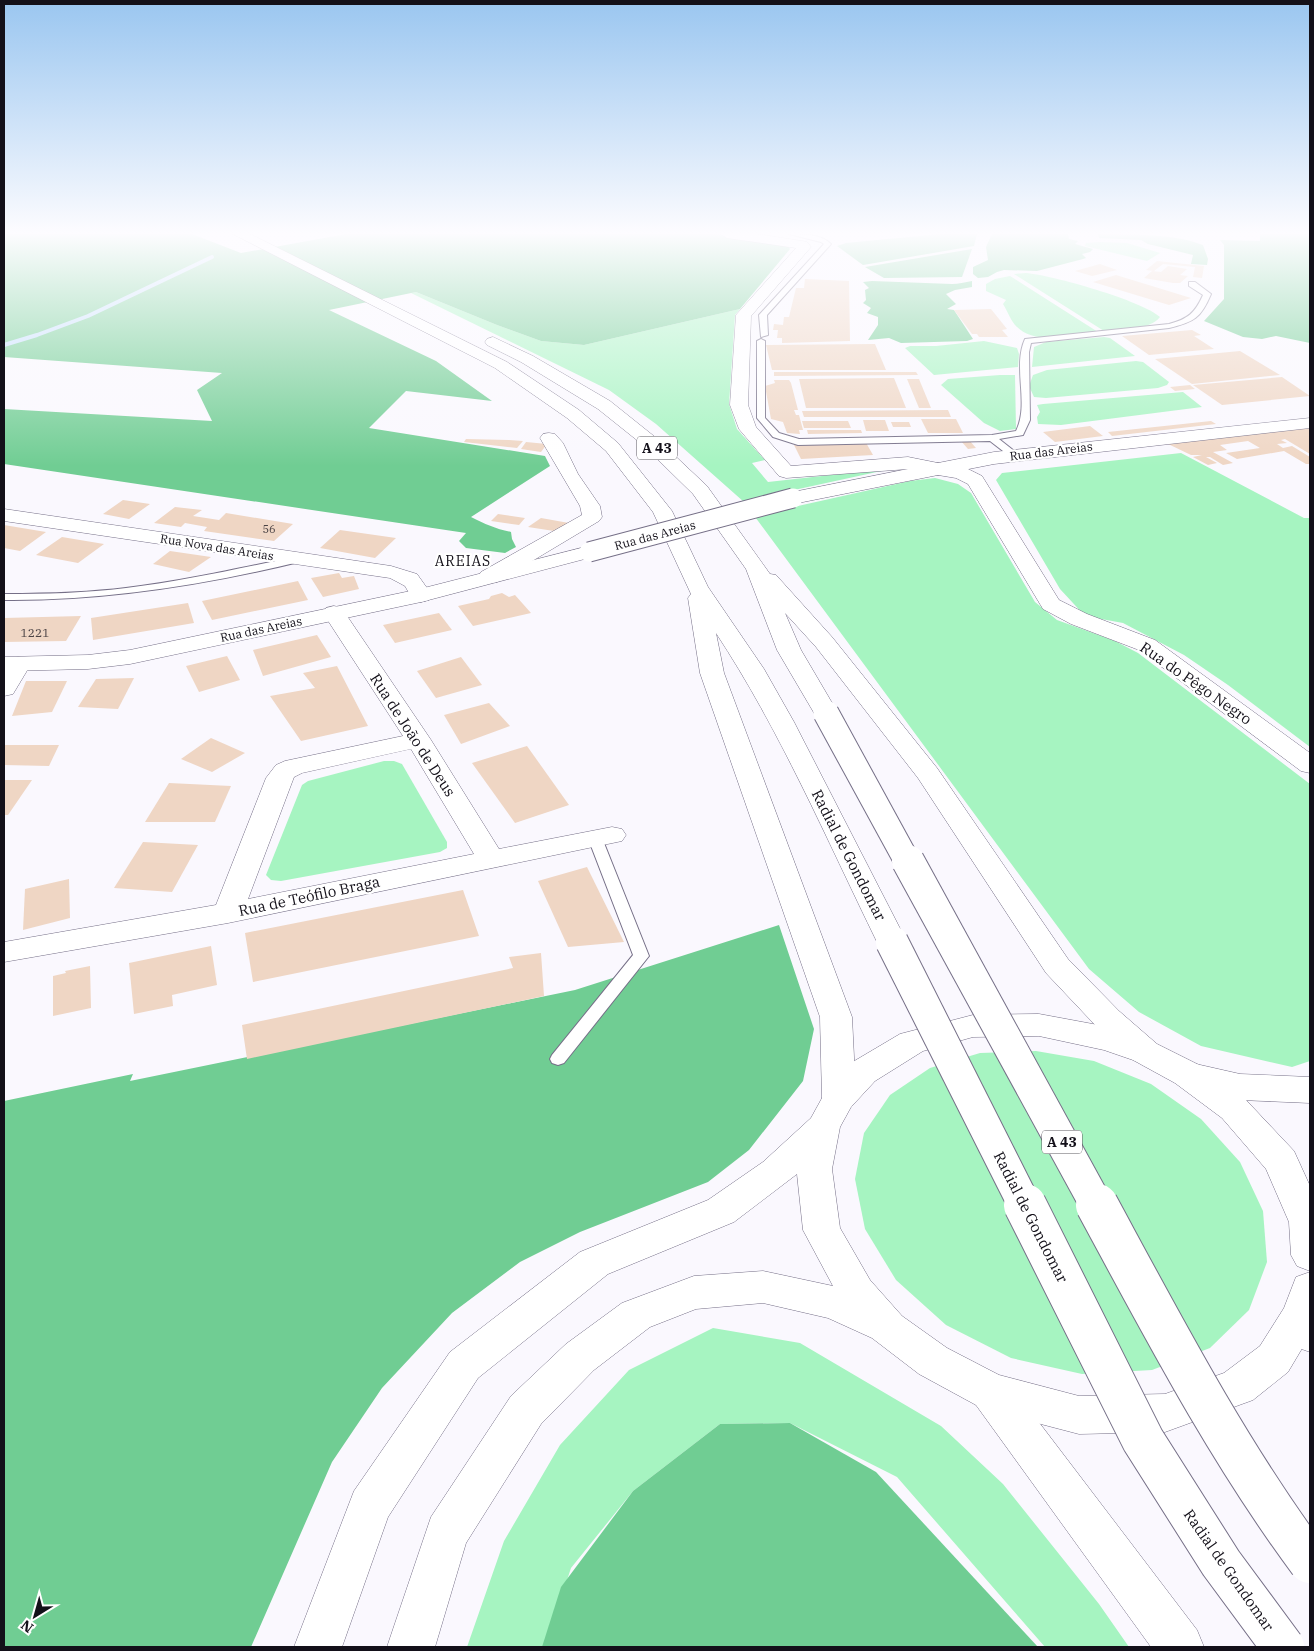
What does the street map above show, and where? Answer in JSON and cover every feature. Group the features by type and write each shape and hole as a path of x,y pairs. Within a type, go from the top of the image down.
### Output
{"main road":[{"name":"Radial de Gondomar","path":"395,311 501,365 573,414 612,447 662,511 697,587 752,669 782,722 1143,1440 1221,1563 1283,1647"},
{"name":"Rua do Pêgo Negro","path":"747,311 744,315 739,405 748,429 786,472 908,463 961,474 975,480 1051,604 1079,619 1147,645 1310,765"},
{"name":"A 43","path":"475,333 527,359 604,405 649,441 700,490 757,569 789,650 826,713 1212,1415 1284,1527 1310,1562"},
{"name":"Rua das Areias","path":"11,664 88,662 130,657 421,594 793,498 938,469 1015,456 1310,423"},
{"path":"489,577 592,518 590,506 569,474 554,443 549,438"},
{"name":"Rua Nova das Areias","path":"4,515 405,576 415,583 421,594"},
{"path":"757,569 824,642 928,774 1057,966 1108,1019 1145,1052"},
{"path":"697,587 712,673 836,1017 839,1062 831,1113 814,1169 822,1230 856,1292 888,1328"},
{"name":"Rua de João de Deus","path":"334,613 418,740 490,858"},
{"path":"4,689 11,664"},
{"path":"228,913 279,778 285,771 294,767 418,740"},
{"name":"Rua de Teófilo Braga","path":"4,952 228,913 604,836"},
{"path":"318,1647 370,1506 464,1365 594,1263 721,1212 776,1172 831,1113 863,1072 912,1042 973,1026 1040,1025 1109,1039 1145,1052 1187,1074 1234,1109 1281,1162 1310,1232"},
{"path":"1187,1074 1240,1087 1310,1090"},
{"path":"411,1647 447,1533 526,1410 580,1356 636,1315 694,1293 763,1287 835,1304 888,1328 933,1361 991,1392 1079,1415 1165,1413 1238,1388 1274,1359 1308,1313"},
{"path":"991,1392 1180,1647"}],"lane":[{"path":"766,311 763,314 760,418 776,435 786,439 813,443 936,438 992,438 1020,433 1026,420 1025,352 1028,341 1169,326 1190,321 1200,311"},
{"path":"992,438 1015,456"},
{"path":"4,597 48,597 167,586 298,559"},
{"path":"558,1059 641,956 604,836"}],"green space":[{"path":"4,311 331,311 436,361 492,401 406,391 369,428 545,456 550,466 471,517 511,532 516,547 505,553 466,548 459,541 466,533 4,464 4,409 212,421 197,390 222,373 4,357"},
{"path":"448,311 463,311 541,341 584,345 731,311 738,311 735,315 729,404 737,429 765,460 752,463 768,482 886,470 771,495 789,508 910,481 935,478 958,484 971,493 1035,602 1057,620 1115,641 1138,653 1310,784 1310,1061 1292,1067 1201,1046 1139,1012 1089,969 744,502 656,424 609,390"},
{"path":"463,311 731,311 584,345 541,341"},
{"path":"869,311 955,311 973,339 967,341 901,343 889,338 868,340 878,325 878,317 867,313"},
{"path":"1007,311 1065,311 1098,332 1066,337 1043,338 1023,332"},
{"path":"1072,311 1150,311 1160,317 1155,322 1142,327 1104,331"},
{"path":"1213,311 1310,311 1310,343 1276,336 1262,339 1243,337 1204,321"},
{"path":"1110,338 1135,356 1032,367 1034,347 1046,342"},
{"path":"984,341 1017,348 1019,354 1018,367 934,375 905,348 910,346 936,346"},
{"path":"1136,361 1143,362 1169,382 1167,385 1158,388 1046,398 1034,397 1029,386 1033,375 1047,370"},
{"path":"1015,375 1016,429 1000,431 984,423 941,385 948,379"},
{"path":"1183,392 1202,407 1061,425 1038,424 1037,417 1040,412 1037,405"},
{"path":"1181,453 1304,518 1310,518 1310,747 1228,685 1184,655 1123,623 1085,616 1060,589 996,480 1002,473"},
{"path":"384,761 394,761 402,764 447,842 447,848 440,852 281,881 271,880 266,875 302,785 308,781"},
{"path":"779,925 814,1029 803,1081 749,1150 708,1182 580,1232 520,1262 452,1313 382,1388 332,1462 251,1647 4,1647 4,1101 133,1074 130,1081 575,990"},
{"path":"1036,1051 1094,1061 1151,1084 1201,1119 1240,1162 1263,1211 1267,1262 1249,1310 1210,1348 1152,1370 1082,1374 1011,1358 946,1325 896,1280 865,1229 855,1179 864,1133 890,1095 930,1068 980,1053"},
{"path":"713,1328 800,1343 941,1426 1003,1484 1099,1604 1129,1647 1045,1647 897,1477 790,1423 720,1424 633,1491 571,1568 545,1647 467,1647 504,1541 560,1445 629,1370"},
{"path":"790,1423 876,1472 1038,1647 542,1647 561,1587 633,1491 720,1424"}],"building":[{"path":"790,311 850,311 850,341 782,343 782,338 777,338 778,330 773,330 774,324 783,325 784,317 789,317"},
{"path":"955,311 993,311 1007,329 1002,330 1008,337 979,337 977,334 972,334"},
{"path":"1192,330 1201,335 1194,336 1214,349 1149,355 1122,336"},
{"path":"875,344 886,370 772,370 766,345"},
{"path":"1240,351 1280,375 1192,384 1155,359"},
{"path":"774,372 916,372 918,375 774,376"},
{"path":"1282,377 1310,396 1222,405 1193,385"},
{"path":"894,378 906,408 806,408 799,379"},
{"path":"907,379 919,379 931,408 919,408"},
{"path":"774,380 789,380 791,383 798,410 794,410 796,415 799,415 803,430 799,430 800,434 787,433 783,422 771,419 765,386 775,383"},
{"path":"1190,385 1195,389 1175,391 1170,387"},
{"path":"948,410 951,417 804,417 802,411"},
{"path":"921,419 956,419 963,433 928,433"},
{"path":"863,420 885,420 889,431 866,431"},
{"path":"802,421 848,421 851,428 804,428"},
{"path":"1211,421 1216,424 1112,436 1108,432"},
{"path":"891,422 909,422 911,427 893,427"},
{"path":"1090,426 1103,436 1055,442 1043,432"},
{"path":"1310,428 1310,454 1285,439 1281,440 1287,443 1277,444 1283,448 1292,446 1310,457 1310,464 1306,464 1284,451 1237,459 1226,453 1260,448 1248,441 1220,445 1227,450 1213,452 1233,463 1223,465 1210,457 1206,457 1217,463 1208,465 1193,457 1202,455 1191,455 1166,443"},
{"path":"807,430 861,430 862,433 808,434"},
{"path":"466,439 523,441 517,448 464,442"},
{"path":"969,440 976,448 968,449 961,441"},
{"path":"865,441 873,455 801,459 794,445"},
{"path":"526,442 547,444 541,452 521,449"},
{"path":"123,500 150,504 129,519 103,514"},
{"path":"175,507 202,510 193,516 219,520 226,513 293,524 274,541 204,531 207,527 185,523 181,527 154,523"},
{"path":"498,514 525,518 519,525 491,521"},
{"path":"541,518 569,523 554,531 528,527"},
{"path":"4,525 46,532 20,551 4,548"},
{"path":"340,530 396,538 375,558 320,548"},
{"path":"62,537 104,544 78,563 36,555"},
{"path":"170,551 211,557 189,572 153,564"},
{"path":"339,573 342,578 354,576 359,589 323,597 311,578"},
{"path":"298,581 308,600 212,620 202,601"},
{"path":"502,593 509,597 515,595 531,613 473,626 458,606 489,599 491,596"},
{"path":"188,603 194,623 93,640 91,618"},
{"path":"439,613 452,630 395,643 383,625"},
{"path":"81,616 66,641 4,642 4,618"},
{"path":"317,635 331,657 263,676 253,650"},
{"path":"227,656 240,680 199,692 186,666"},
{"path":"461,657 482,685 436,698 417,671"},
{"path":"337,666 368,726 301,741 270,696 315,688 303,673"},
{"path":"134,678 118,709 78,707 96,679"},
{"path":"26,681 67,681 52,712 12,716"},
{"path":"489,703 510,726 461,744 444,715"},
{"path":"211,738 245,753 212,772 181,759"},
{"path":"4,745 59,745 49,766 4,765"},
{"path":"527,746 569,805 515,823 472,763"},
{"path":"4,780 32,780 8,815 4,815"},
{"path":"169,783 231,786 215,822 145,822"},
{"path":"143,842 198,845 172,892 114,888"},
{"path":"587,867 624,942 568,947 538,881"},
{"path":"69,879 70,918 23,930 25,889"},
{"path":"463,890 479,936 253,982 245,933"},
{"path":"211,946 217,985 172,995 173,1006 134,1014 129,963"},
{"path":"541,953 544,996 247,1059 242,1025 513,968 509,957"},
{"path":"90,966 91,1008 53,1016 53,976 66,973 65,971"}],"waterway":[{"path":"4,345 37,335 98,311"}],"district":[{"name":"AREIAS","path":"463,561"}]}
